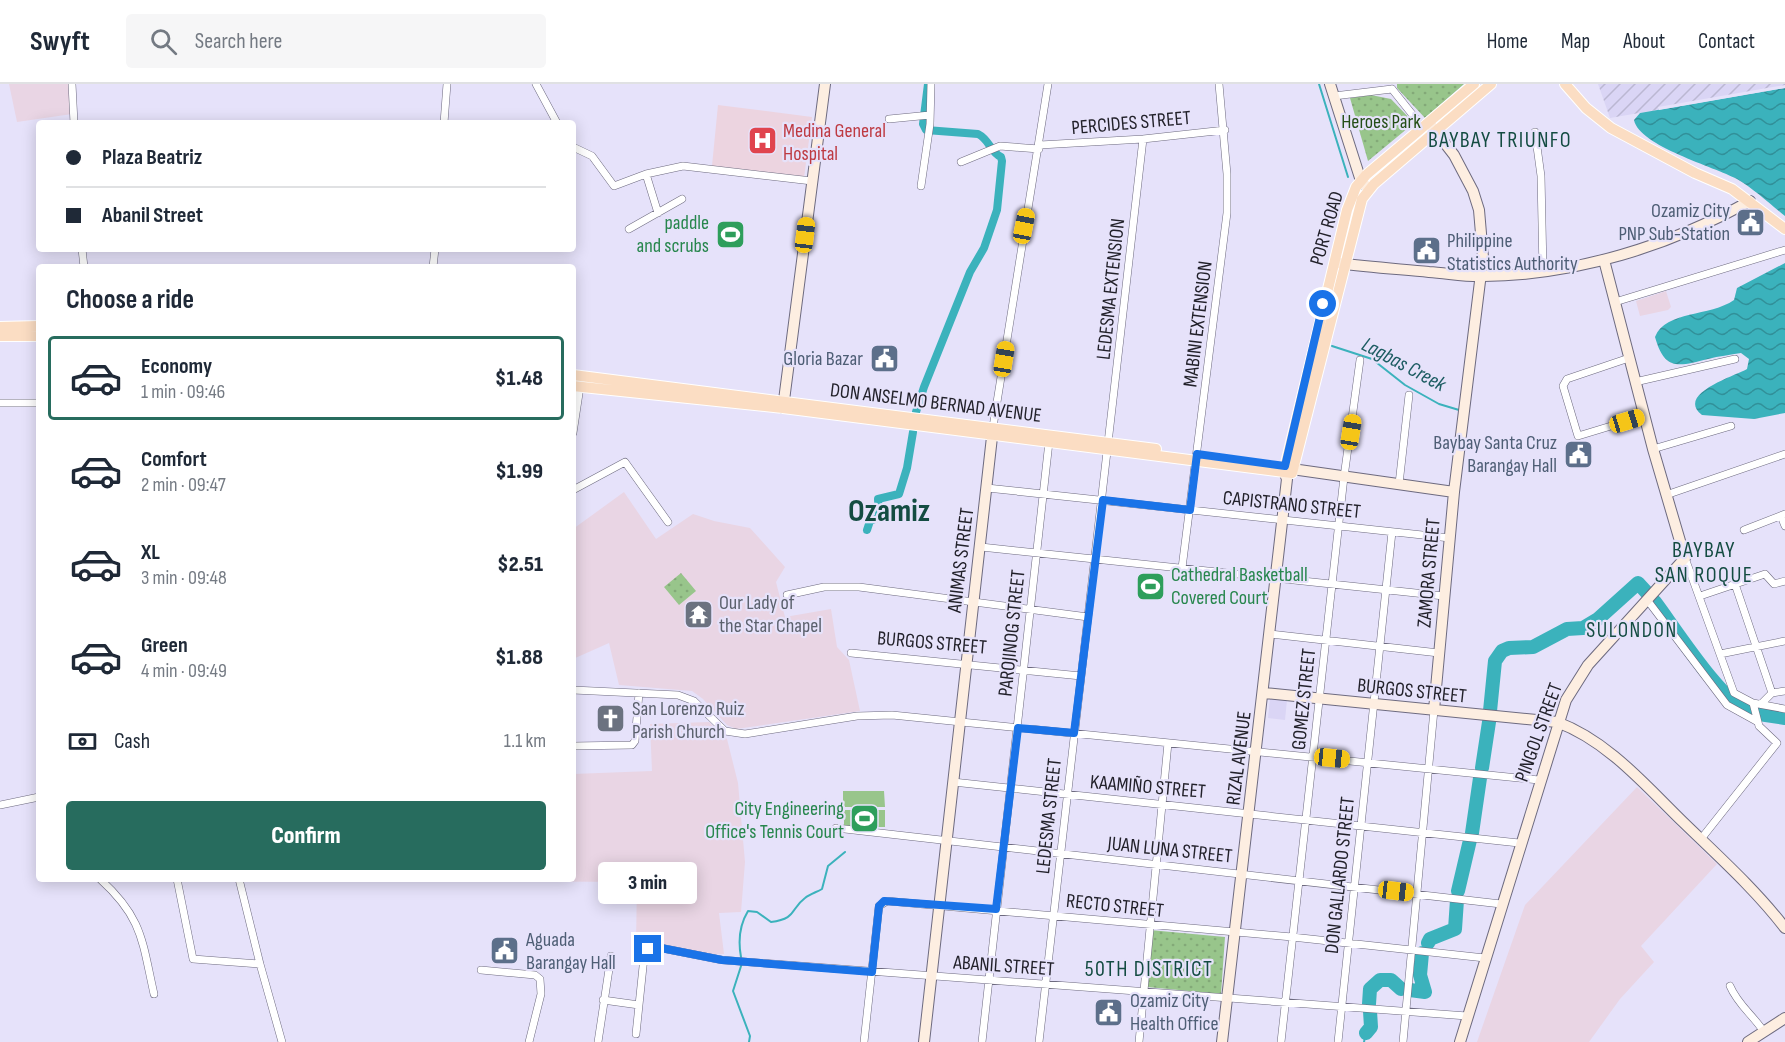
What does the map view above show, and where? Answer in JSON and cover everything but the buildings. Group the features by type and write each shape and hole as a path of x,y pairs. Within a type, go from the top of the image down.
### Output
{"main road":[{"name":"PORT ROAD","path":"1290,471 1339,263 1365,185 1429,129 1474,84"},
{"name":"PORT ROAD","path":"1429,129 1491,84"},
{"path":"1565,84 1586,108 1611,128 1695,173 1732,189 1785,230"},
{"path":"0,327 36,326"},
{"path":"0,336 36,336"},
{"name":"DON ANSELMO BERNAD AVENUE","path":"576,376 666,391"},
{"name":"DON ANSELMO BERNAD AVENUE","path":"577,386 666,391 784,404 1290,471"},
{"name":"DON ANSELMO BERNAD AVENUE","path":"992,431 1049,442 1109,446"}],"street":[{"path":"72,84 74,120"},
{"path":"444,120 447,84"},
{"path":"537,84 555,120"},
{"path":"784,404 825,84"},
{"path":"921,186 930,124 931,84"},
{"name":"ANIMAS STREET","path":"924,1042 945,842 981,547 992,431 1048,84"},
{"name":"MABINI EXTENSION","path":"1182,568 1227,213 1224,130 1219,84"},
{"path":"1330,84 1365,185"},
{"path":"1334,96 1392,87 1429,129"},
{"path":"889,118 930,115"},
{"name":"ZAMORA STREET","path":"1403,1042 1449,538 1482,277 1482,237 1473,191 1454,155 1429,129"},
{"name":"PERCIDES STREET","path":"961,162 993,150 1020,146 1039,147 1143,139 1224,130"},
{"path":"1535,132 1541,176 1542,271"},
{"name":"LEDESMA EXTENSION","path":"1109,446 1143,139"},
{"path":"576,148 592,156 614,186 646,174 683,165 812,181"},
{"path":"646,174 658,213"},
{"path":"629,229 682,200"},
{"path":"1339,263 1482,277 1542,271 1604,260 1688,232 1750,201"},
{"path":"1615,302 1785,250"},
{"path":"1604,260 1666,495 1685,558 1734,693 1757,703 1785,709"},
{"path":"1629,358 1567,379 1563,386 1578,436 1644,416"},
{"path":"1635,382 1735,359"},
{"name":"GOMEZ STREET","path":"1281,1042 1338,526 1360,360"},
{"path":"1399,484 1409,395"},
{"path":"0,403 36,403"},
{"path":"1653,449 1731,426"},
{"name":"PAROJINOG STREET","path":"982,1042 1049,442"},
{"name":"LEDESMA STREET","path":"1039,1042 1109,446"},
{"path":"1666,495 1785,454"},
{"path":"576,488 625,462 668,522"},
{"path":"1290,471 1454,492"},
{"name":"RIZAL AVENUE","path":"1222,1042 1264,693 1282,520 1290,471"},
{"name":"CAPISTRANO STREET","path":"987,488 1449,538"},
{"path":"1744,530 1783,515 1785,526"},
{"name":"DON GALLARDO STREET","path":"1338,1042 1392,532"},
{"path":"981,547 1444,596"},
{"name":"PINGOL STREET","path":"1460,1042 1557,722 1578,678 1685,558"},
{"path":"1700,596 1765,574 1774,584 1785,581"},
{"path":"1735,584 1772,693"},
{"path":"787,595 841,586 1088,617"},
{"path":"1648,601 1727,705 1756,721 1785,748"},
{"path":"1270,634 1439,653"},
{"path":"1720,654 1785,641"},
{"name":"BURGOS STREET","path":"851,653 1081,676"},
{"path":"576,690 686,698 731,734 746,735 866,715 1256,750 1539,780"},
{"path":"1757,703 1772,693 1785,691"},
{"path":"576,746 632,745 635,741 639,693"},
{"name":"BURGOS STREET","path":"1264,693 1557,722 1581,732 1609,752 1701,839 1760,896 1785,928"},
{"path":"1756,721 1757,703"},
{"path":"1139,1042 1168,743"},
{"path":"1701,839 1778,743"},
{"name":"KAAMIÑO STREET","path":"953,782 1249,812 1519,843"},
{"path":"0,805 36,798"},
{"name":"JUAN LUNA STREET","path":"836,828 1061,856 1243,873 1501,904"},
{"path":"103,882 121,898 134,919 154,994"},
{"path":"178,882 193,959 260,964"},
{"path":"240,882 282,1042"},
{"name":"RECTO STREET","path":"864,1042 881,903 887,901 1292,937 1485,958"},
{"name":"ABANIL STREET","path":"639,1005 644,957 648,949 656,947 722,960 1467,1016"},
{"path":"598,1042 611,957"},
{"path":"480,970 535,975 542,981 529,1042"},
{"path":"1730,986 1740,1005 1752,1014 1764,1032"},
{"path":"603,1000 639,1005 636,1034"},
{"path":"1748,1042 1785,1018"}],"shaded area":[{"path":"9,84 69,84 72,114 17,122"},
{"path":"1598,84 1785,84 1785,88 1610,118"},
{"name":"Medina General Hospital","path":"718,105 812,117 804,178 712,166"},
{"path":"1666,291 1671,307 1668,310 1640,316 1636,301"},
{"path":"624,492 656,539 693,514 750,528 785,567 776,582 785,617 831,609 837,647 849,660 860,711 736,729 727,725 703,699 692,691 619,685 609,643 576,658 576,527"},
{"path":"1270,698 1287,700 1285,720 1268,718"},
{"path":"709,722 727,739 738,783 745,862 741,912 719,913 724,954 696,954 636,944 637,882 576,882 576,774 652,771 650,724"},
{"path":"1637,787 1717,864 1641,946 1654,962 1620,999 1589,1042 1477,1042 1525,905"}],"green space":[{"path":"1397,84 1464,84 1425,118 1397,88"},
{"name":"Heroes Park","path":"1371,95 1391,99 1414,123 1368,161 1350,98"},
{"path":"681,573 696,591 679,605 664,587"},
{"name":"City Engineering Office's Tennis Court","path":"843,791 884,791 885,807 843,807"},
{"name":"City Engineering Office's Tennis Court","path":"844,810 885,810 885,827 844,827"},
{"path":"1150,930 1225,937 1221,994 1147,987"}],"water":[{"path":"1785,88 1785,216 1737,179 1663,147 1639,130 1634,120 1640,113"},
{"path":"1785,263 1785,413 1754,419 1702,415 1696,407 1696,400 1701,393 1720,381 1747,369 1749,359 1741,353 1674,364 1663,356 1655,337 1669,322 1734,300 1737,288"}],"pier":[{"path":"1785,85 1785,88 1659,110 1658,107"}],"waterway":[{"path":"916,412 970,272 984,248 997,210 1002,161 1001,157 978,134 926,130 923,124 928,84"},
{"path":"1319,84 1348,177"},
{"name":"Lagbas Creek","path":"1332,346 1372,359 1405,385 1439,404 1459,410"},
{"path":"867,530 870,521 879,517 878,499 899,494 907,468 913,432"},
{"path":"1490,711 1495,661 1502,651 1509,648 1533,647 1567,629 1583,628 1598,619 1638,583 1649,595"},
{"path":"1655,602 1712,680 1738,705 1749,711"},
{"path":"1759,714 1785,718"},
{"path":"1482,768 1489,722"},
{"path":"1472,833 1480,778"},
{"path":"1458,891 1470,840"},
{"path":"741,957 740,934 748,911 757,912 771,922 785,919 800,902 822,889 828,866 845,852"},
{"path":"1428,943 1430,939 1455,929 1457,900"},
{"path":"1410,990 1425,992 1420,975 1422,953"},
{"path":"742,963 733,991 750,1036 749,1042"},
{"path":"1369,1004 1370,989 1380,980 1391,980 1401,989"},
{"path":"1366,1033 1371,1027 1370,1011"},
{"path":"1364,1042 1366,1033"}],"place":[{"name":"Medina General Hospital","path":"762,141"},
{"name":"Ozamiz City PNP Sub-Station","path":"1751,222"},
{"name":"paddle and scrubs","path":"730,234"},
{"name":"Philippine Statistics Authority","path":"1426,251"},
{"name":"Gloria Bazar","path":"884,358"},
{"name":"Baybay Santa Cruz Barangay Hall","path":"1578,454"},
{"name":"Cathedral Basketball Covered Court","path":"1150,586"},
{"name":"Our Lady of the Star Chapel","path":"698,614"},
{"name":"San Lorenzo Ruiz Parish Church","path":"611,719"},
{"name":"City Engineering Office's Tennis Court","path":"865,819"},
{"name":"Aguada Barangay Hall","path":"505,950"},
{"name":"Ozamiz City Health Office","path":"1109,1012"}],"district":[{"name":"BAYBAY TRIUNFO","path":"1500,139"},
{"name":"Ozamiz","path":"889,510"},
{"name":"BAYBAY SAN ROQUE","path":"1704,562"},
{"name":"SULONDON","path":"1632,630"},
{"name":"50TH DISTRICT","path":"1149,968"}],"route":[{"path":"648,949 656,947 687,955 722,960 872,972 879,906 884,901 996,909 1018,728 1074,733 1103,500 1190,510 1197,454 1285,466 1323,304"}]}
